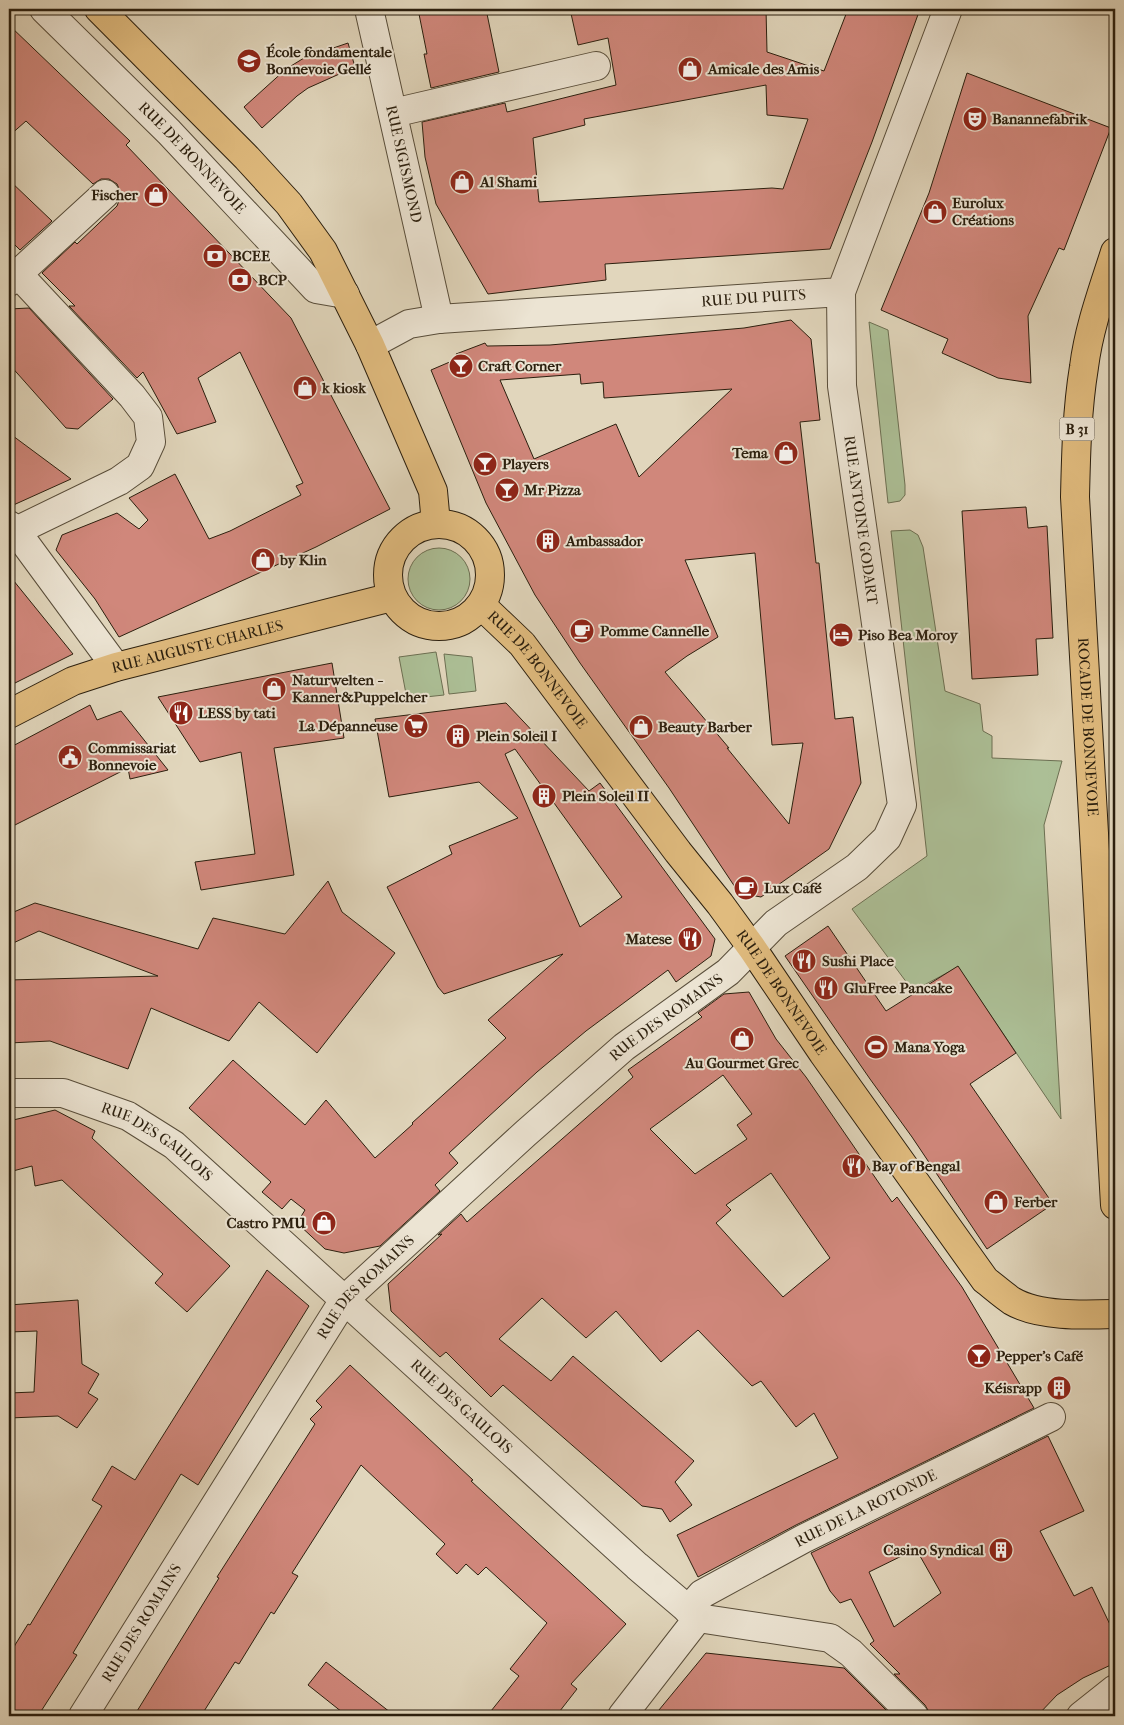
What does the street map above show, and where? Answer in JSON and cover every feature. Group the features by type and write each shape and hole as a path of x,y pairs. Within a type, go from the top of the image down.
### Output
{"main road":[{"path":"99,9 228,138 289,204 323,251 370,344 433,491 436,524 417,529 401,541 391,558 388,578 392,597"},
{"name":"ROCADE DE BONNEVOIE","path":"1115,252 1096,312 1084,365 1077,425 1075,497 1115,1205"},
{"name":"RUE DE BONNEVOIE","path":"392,597 409,618 434,627 461,622 481,605 490,584 489,562 482,548 478,541 459,528 436,524"},
{"name":"RUE AUGUSTE CHARLES","path":"9,714 73,681 116,667 392,597"},
{"name":"RUE DE BONNEVOIE","path":"481,605 522,644 752,948 823,1053 985,1280 1013,1302 1043,1312 1071,1315 1115,1314"}],"street":[{"name":"RUE DE BONNEVOIE","path":"44,9 169,132 316,288 345,294"},
{"name":"RUE SIGISMOND","path":"369,9 439,319"},
{"path":"840,292 948,9"},
{"path":"392,113 596,66"},
{"path":"105,194 13,278 132,396 148,417 150,442 140,466 119,481 12,528 116,667"},
{"name":"RUE DU PUITS","path":"370,344 410,324 439,319 840,292"},
{"name":"RUE ANTOINE GODART","path":"752,948 776,923 857,867 887,838 902,805 842,386 840,292"},
{"name":"RUE DES ROMAINS","path":"83,1716 344,1300 624,1046 728,972 752,948"},
{"name":"RUE DES GAULOIS","path":"9,1093 63,1093 128,1116 174,1145 637,1566 693,1614"},
{"name":"RUE DE LA ROTONDE","path":"622,1716 693,1614 702,1594 803,1539 1050,1417"},
{"path":"693,1614 830,1638 851,1653 914,1716"},
{"path":"1081,1716 1115,1690"}],"green space":[{"path":"869,322 888,330 905,485 905,495 900,501 888,503"},
{"path":"910,530 918,535 923,547 945,691 980,704 983,731 992,736 992,758 1062,761 1044,825 1061,1119 958,967 913,991 852,909 927,856 891,531"},
{"path":"439,548 451,550 461,557 468,567 470,579 468,591 461,601 451,608 439,610 427,608 417,601 410,591 408,579 410,567 417,557 427,550"},
{"path":"436,652 444,695 407,699 399,657"},
{"path":"444,654 472,657 476,691 449,694"}],"building":[{"path":"418,9 486,9 499,72 431,88 424,54 427,54"},
{"path":"570,9 766,9 767,52 824,71 848,9 920,9 872,142 830,249 605,264 606,280 488,294 436,204 425,157 422,122 505,103 507,112 616,85 608,38 578,45","holes":["766,85 767,115 808,119 783,189 772,188 539,202 533,138 585,125 584,119"]},
{"path":"9,25 130,141 126,145 291,318 390,509 316,547 119,637 95,599 56,550 62,535 117,513 139,529 148,520 129,498 175,474 209,539 230,531 301,495 296,486 303,483 240,352 198,378 216,422 177,434 143,372 137,378 69,306 75,306 42,273 75,242 77,244 117,206 120,191 117,184 109,179 101,179 93,184 26,121 9,136"},
{"path":"348,43 355,67 308,88 262,128 244,107 286,69 304,58"},
{"path":"967,73 1111,128 1064,250 1059,248 1028,316 1031,383 998,378 942,353 948,339 881,310 929,193"},
{"path":"9,180 52,221 20,250 9,239"},
{"path":"29,308 113,399 78,429 66,428 9,364 9,309"},
{"path":"791,320 811,339 820,420 800,422 816,563 819,563 835,719 853,717 861,783 829,849 761,897 739,893 669,788 580,663 535,595 486,503 431,370 459,358 456,354 485,343 487,346 550,345 744,328","holes":["580,374 581,384 603,382 604,398 732,389 639,477 616,424 534,459 500,380","755,553 772,745 803,743 789,824 727,748 729,748 665,672 718,637 685,560"]},
{"path":"9,433 71,479 9,507"},
{"path":"1026,507 1028,528 1047,526 1053,638 1036,639 1038,675 972,679 962,511"},
{"path":"9,575 73,654 9,686"},
{"path":"332,663 344,738 274,748 294,875 201,890 195,862 255,854 241,752 200,762 158,697"},
{"path":"506,703 589,791 600,783 715,939 711,956 676,982 668,970 586,1031 537,1072 449,1153 458,1163 435,1185 440,1191 380,1246 344,1253 325,1249 297,1223 305,1210 291,1199 282,1209 262,1192 271,1182 189,1108 233,1060 305,1125 326,1100 375,1158 506,1038 488,1020 563,954 444,994 438,987 387,887 452,854 449,846 518,818 479,782 389,797 375,719","holes":["515,749 622,897 580,927 505,754"]},
{"path":"90,705 97,720 121,711 168,770 130,779 128,768 9,828 9,748"},
{"path":"328,881 342,912 395,953 317,1053 259,1002 229,1041 151,1008 128,1069 50,1041 9,1043 9,980 158,976 39,931 9,945 9,914 35,903 198,949 213,918 285,934"},
{"path":"828,926 886,1011 958,966 1016,1053 970,1084 1053,1204 987,1249 912,1137 785,956"},
{"path":"749,992 776,1039 806,1077 892,1202 897,1197 962,1287 1034,1408 796,1525 698,1577 677,1535 838,1458 814,1413 796,1427 761,1381 752,1386 698,1330 661,1362 616,1311 586,1338 542,1298 499,1339 551,1381 573,1356 694,1461 675,1482 692,1505 670,1522 662,1509 642,1506 503,1385 491,1397 446,1352 440,1357 391,1311 388,1284 461,1214 467,1222 633,1077 628,1070 702,1017 698,1013 724,994","holes":["723,1075 752,1114 737,1125 747,1139 695,1174 650,1129","771,1173 830,1258 783,1297 716,1223 731,1210 726,1205"]},
{"path":"55,1110 95,1131 92,1138 230,1266 187,1312 155,1283 163,1274 62,1180 35,1186 32,1166 9,1172 9,1121"},
{"path":"267,1270 309,1306 198,1485 181,1474 73,1653 77,1655 38,1716 9,1716 9,1662 15,1645 28,1624 30,1625 102,1506 92,1500 112,1466 135,1480"},
{"path":"78,1300 82,1364 99,1374 88,1393 98,1399 77,1428 58,1416 9,1418 9,1393 34,1392 37,1331 9,1332 9,1305"},
{"path":"350,1365 473,1480 471,1481 626,1624 571,1684 577,1689 556,1716 487,1716 519,1676 510,1669 547,1623 486,1567 478,1575 466,1564 457,1574 436,1554 445,1544 361,1465 292,1573 298,1576 274,1614 271,1612 239,1664 235,1662 201,1716 134,1716 219,1578 217,1577 315,1424 310,1419 322,1407 316,1401"},
{"path":"1048,1436 1084,1511 1040,1531 1074,1596 1092,1587 1115,1635 1115,1663 1083,1678 1057,1695 1037,1716 929,1716 925,1705 894,1674 900,1674 870,1644 874,1641 851,1599 840,1603 830,1591 811,1553","holes":["916,1549 941,1593 894,1627 869,1572"]},
{"path":"706,1653 844,1668 892,1716 654,1716"},
{"path":"326,1662 395,1716 347,1716 308,1685"}],"place":[{"name":"École fondamentale Bonnevoie Gellé","path":"249,61"},
{"name":"Amicale des Amis","path":"690,69"},
{"name":"Banannefabrik","path":"975,119"},
{"name":"Al Shami","path":"462,182"},
{"name":"Fischer","path":"156,195"},
{"name":"Eurolux Créations","path":"935,212"},
{"name":"BCEE","path":"215,256"},
{"name":"BCP","path":"240,280"},
{"name":"Craft Corner","path":"461,366"},
{"name":"k kiosk","path":"305,388"},
{"name":"Tema","path":"786,453"},
{"name":"Players","path":"485,464"},
{"name":"Mr Pizza","path":"507,490"},
{"name":"Ambassador","path":"548,541"},
{"name":"by Klin","path":"263,560"},
{"name":"Pomme Cannelle","path":"582,631"},
{"name":"Piso Bea Moroy","path":"841,635"},
{"name":"Naturwelten - Kanner&Puppelcher","path":"274,689"},
{"name":"LESS by tati","path":"181,713"},
{"name":"La Dépanneuse","path":"416,726"},
{"name":"Beauty Barber","path":"641,727"},
{"name":"Plein Soleil I","path":"458,736"},
{"name":"Commissariat Bonnevoie","path":"70,757"},
{"name":"Plein Soleil II","path":"544,796"},
{"name":"Lux Café","path":"746,888"},
{"name":"Matese","path":"690,939"},
{"name":"Sushi Place","path":"804,961"},
{"name":"GluFree Pancake","path":"826,988"},
{"name":"Au Gourmet Grec","path":"742,1039"},
{"name":"Mana Yoga","path":"876,1047"},
{"name":"Bay of Bengal","path":"854,1166"},
{"name":"Ferber","path":"996,1202"},
{"name":"Castro PMU","path":"324,1223"},
{"name":"Pepper's Café","path":"979,1356"},
{"name":"Kéisrapp","path":"1059,1388"},
{"name":"Casino Syndical","path":"1001,1550"}]}
